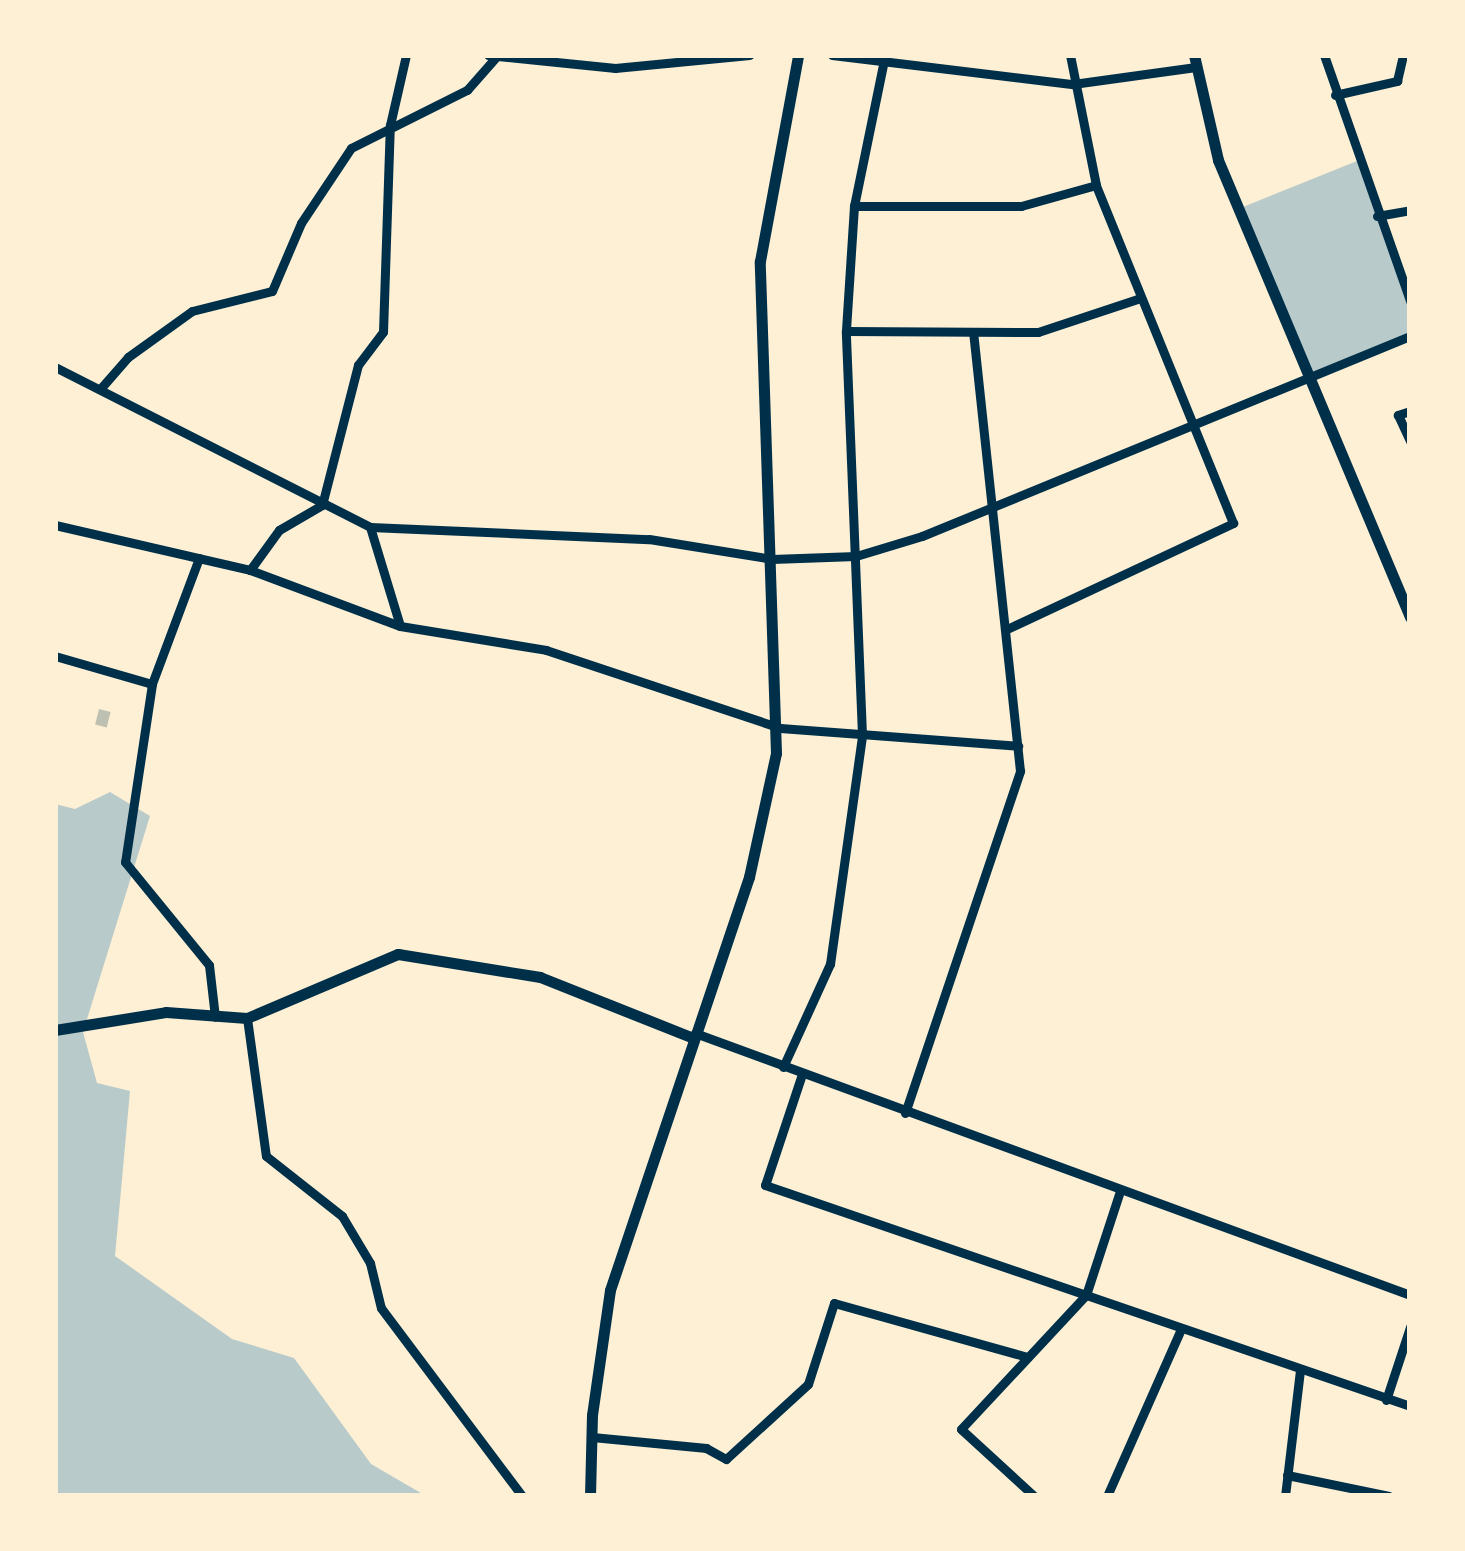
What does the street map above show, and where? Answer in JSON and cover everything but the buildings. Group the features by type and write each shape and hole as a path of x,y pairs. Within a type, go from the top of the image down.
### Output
{"street":[{"path":"250,570 279,530 322,505 358,365 383,332 390,125 406,55"},
{"path":"102,388 128,357 192,312 272,292 301,223 351,148 390,125 467,90 492,56 615,68 749,55"},
{"path":"590,1496 592,1437 610,1290 749,877 780,728 760,261 798,55"},
{"path":"832,55 884,58 1073,84 1195,61 1218,160 1306,379 1410,617"},
{"path":"1007,629 1233,523 1096,185 1070,55"},
{"path":"1324,55 1377,216 1410,301"},
{"path":"1336,96 1397,80 1402,55"},
{"path":"783,1066 830,964 862,735 846,331 854,206 884,58"},
{"path":"854,206 1021,206 1096,185"},
{"path":"1377,216 1410,210"},
{"path":"846,331 1038,332 1140,298"},
{"path":"905,1113 1020,771 973,333"},
{"path":"55,367 370,527 649,539 772,559 856,556 992,508 1192,422 1410,336"},
{"path":"1410,411 1398,415 1410,440"},
{"path":"55,525 250,570 400,626 546,650 780,728 1018,746"},
{"path":"370,527 400,626"},
{"path":"200,558 152,684 126,862 209,965 216,1016"},
{"path":"55,656 152,684"},
{"path":"55,1030 108,1017 247,1018 398,954 540,977 1410,1294"},
{"path":"247,1018 266,1156 342,1216 370,1264 380,1308 522,1496"},
{"path":"802,1074 765,1185 1410,1406"},
{"path":"1034,1496 961,1429 1086,1295 1120,1191"},
{"path":"592,1437 706,1448 726,1458 808,1384 834,1303 1028,1357"},
{"path":"1386,1400 1410,1327"},
{"path":"1107,1496 1181,1329"},
{"path":"1285,1496 1300,1371"},
{"path":"1287,1476 1390,1496"}],"shaded area":[{"path":"1357,161 1410,301 1410,336 1307,379 1238,209"},
{"path":"110,792 150,816 83,1032 97,1083 130,1091 115,1256 232,1339 294,1358 371,1464 426,1496 55,1496 55,804 75,809"}]}
